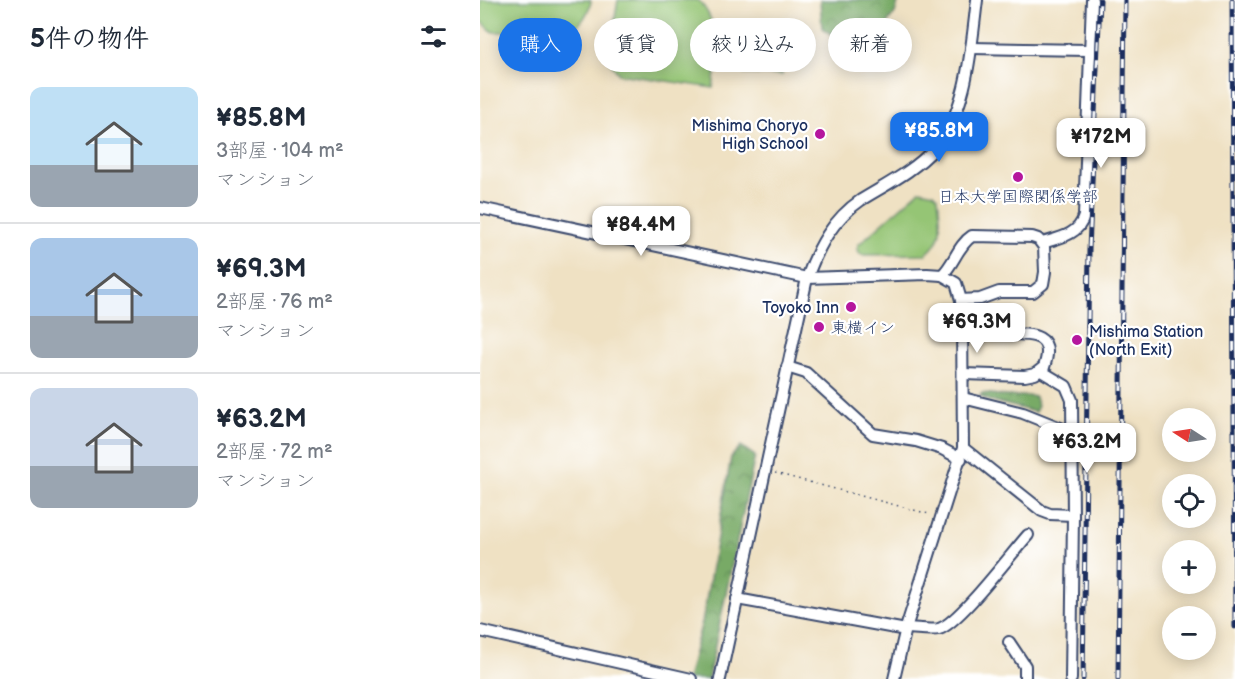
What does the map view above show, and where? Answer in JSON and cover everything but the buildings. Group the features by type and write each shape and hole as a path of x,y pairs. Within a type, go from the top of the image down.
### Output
{"street":[{"path":"720,679 807,278 822,243 845,214 860,201 903,176 936,147 954,118 965,84 977,0"},
{"path":"1042,243 1077,230 1084,216 1092,0"},
{"path":"971,48 1089,50"},
{"path":"480,208 807,278 927,274 942,275 956,283 961,300 963,334 962,453 906,629 894,679"},
{"path":"942,275 950,267 967,239 972,236 1032,237 1042,243 1045,272 1043,284 1039,289 1033,292 999,292 980,299 961,300"},
{"path":"963,334 1026,334 1037,336 1047,348 1046,361 1041,371 1025,376 963,374"},
{"path":"787,367 806,373 873,434 916,441 962,453 1042,511 1050,514 1073,515"},
{"path":"1041,371 1057,380 1069,391 1072,400 1071,679"},
{"path":"963,398 1023,413 1073,433"},
{"path":"737,599 906,629 937,630 947,625 988,583 1028,535"},
{"path":"480,631 691,679"},
{"path":"1009,642 1025,666 1025,679"}],"path":[{"path":"765,471 942,518"}],"green space":[{"path":"480,0 590,0 591,2 582,20 582,18 498,18 498,32 493,32 480,21"},
{"path":"618,0 698,0 710,18 690,18 690,72 715,72 713,88 619,74 617,72 678,72 678,18 615,18"},
{"path":"820,0 899,0 891,18 828,18 828,32 822,28"},
{"path":"744,72 782,72 782,75 744,74"},
{"path":"920,190 934,193 938,197 940,228 937,242 932,248 926,254 862,255 857,250 858,245"},
{"path":"982,393 1031,396 1035,397 1038,406 1035,412 988,400 980,396"},
{"path":"741,446 755,456 708,679 687,679 703,618 731,457"}],"railway":[{"path":"1083,679 1089,250 1100,0"},
{"path":"1118,679 1125,0"},
{"path":"1232,0 1235,627"}],"place":[{"name":"Mishima Choryo High School","path":"820,134"},
{"name":"日本大学国際関係学部","path":"1018,177"},
{"name":"Toyoko Inn","path":"851,307"},
{"name":"東横イン","path":"819,327"},
{"name":"Mishima Station (North Exit)","path":"1077,340"}]}
